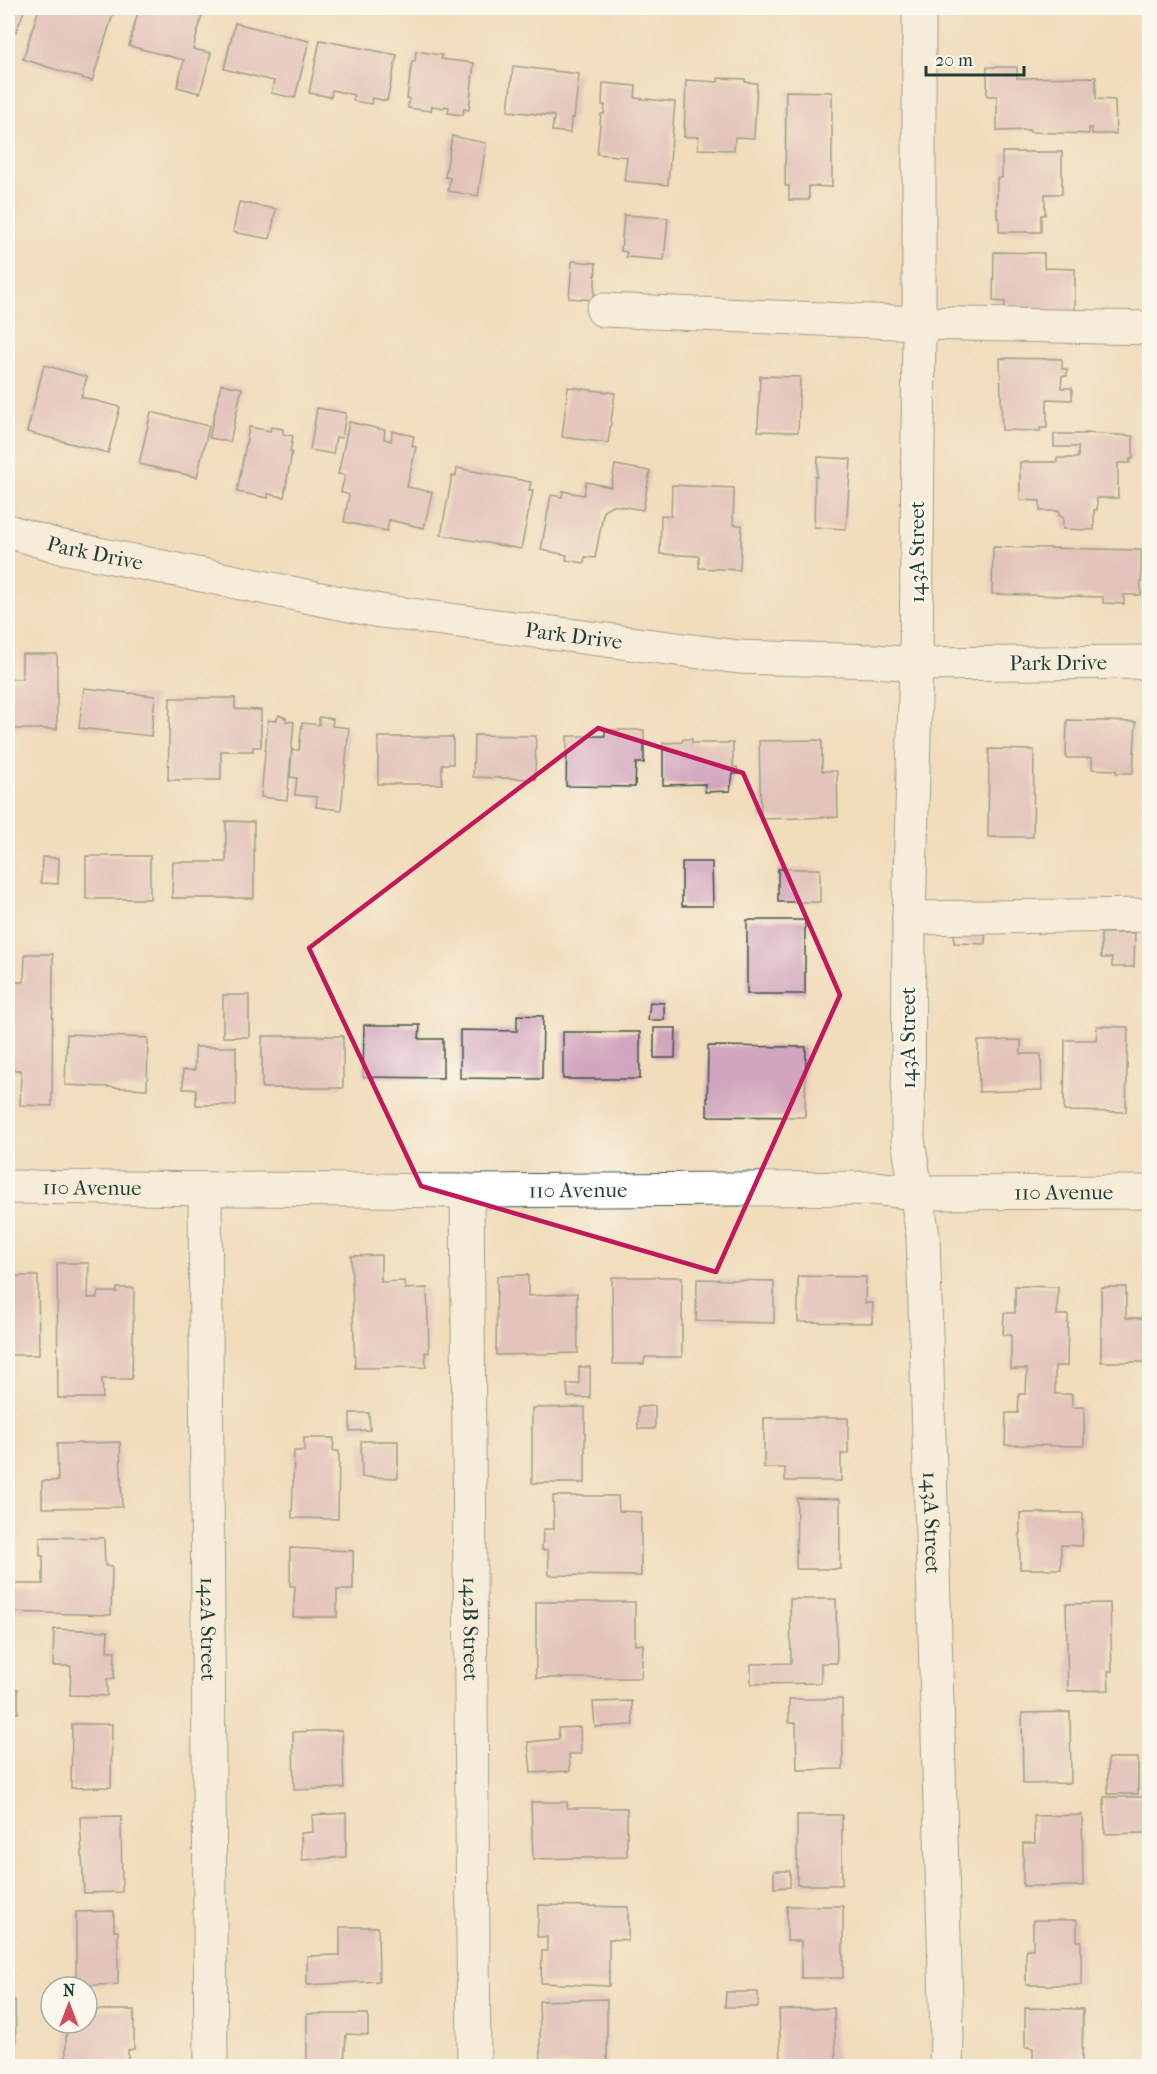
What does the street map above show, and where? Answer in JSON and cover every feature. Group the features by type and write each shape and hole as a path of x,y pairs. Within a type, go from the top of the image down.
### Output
{"street":[{"name":"143A Street","path":"919,8 916,664 909,918 908,1140 924,1248 947,2037 946,2067"},
{"path":"603,310 919,323 1149,328"},
{"name":"Park Drive","path":"8,531 58,546 380,611 739,657 916,664 1149,662"},
{"path":"909,918 1149,915"},
{"name":"110 Avenue","path":"8,1187 467,1191 874,1188 917,1193 1149,1192"},
{"name":"142A Street","path":"205,1190 211,2067"},
{"name":"142B Street","path":"467,1191 474,2067"}],"highlighted area":[{"path":"598,728 743,773 840,995 716,1272 421,1186 309,948"}],"building":[{"path":"8,8 25,8 16,32 8,28"},
{"path":"39,8 115,8 92,81 23,59"},
{"path":"139,8 171,8 202,15 193,49 211,53 200,93 177,87 184,60 129,46"},
{"path":"235,23 309,41 295,98 271,93 274,81 224,69"},
{"path":"320,40 397,55 387,101 372,98 371,104 353,101 354,95 332,90 331,97 309,93"},
{"path":"416,51 442,55 441,59 474,63 469,110 464,109 463,115 448,113 449,107 445,106 444,108 432,106 431,111 408,108 409,99 407,98 412,61 415,61"},
{"path":"513,66 579,74 570,133 552,131 554,116 508,111"},
{"path":"987,67 1017,67 1017,78 1096,77 1096,99 1115,100 1116,134 1092,134 1092,128 1089,128 1089,134 1030,132 1030,130 997,131 997,96 987,96"},
{"path":"718,78 745,79 745,82 757,83 754,138 735,137 734,150 698,149 699,137 684,137 686,80 718,82"},
{"path":"603,83 636,86 635,98 675,102 668,185 624,181 627,157 597,154 601,114 604,114 605,105 602,105"},
{"path":"786,91 832,92 832,187 809,186 809,200 789,200 789,186 785,186"},
{"path":"452,136 486,143 478,196 448,191 450,178 445,177"},
{"path":"1002,152 1062,152 1062,194 1045,194 1045,215 1041,215 1041,232 999,232 997,178 1002,178"},
{"path":"239,202 276,209 270,239 233,232"},
{"path":"624,215 668,218 664,260 626,257 627,252 621,251"},
{"path":"994,252 1044,253 1044,268 1075,269 1075,314 1004,321 1005,302 993,301"},
{"path":"572,261 596,263 594,300 569,298"},
{"path":"1000,358 1062,359 1062,369 1067,369 1067,376 1062,376 1061,388 1072,388 1072,400 1047,399 1047,428 1040,428 1040,431 1002,430"},
{"path":"44,365 87,377 81,397 120,407 108,453 27,432"},
{"path":"760,376 800,377 798,432 758,431"},
{"path":"221,384 242,388 230,442 209,438"},
{"path":"568,387 615,393 608,443 562,437"},
{"path":"317,408 346,413 342,438 336,437 333,454 310,450"},
{"path":"151,412 209,426 197,477 139,464"},
{"path":"349,422 385,430 384,439 391,441 392,431 414,436 412,446 416,447 407,487 432,492 424,528 389,520 387,531 344,522 349,495 341,492 345,475 338,474"},
{"path":"249,427 270,431 271,427 283,429 283,434 293,436 284,497 268,494 268,498 237,492"},
{"path":"1054,434 1133,436 1133,459 1130,459 1130,463 1118,463 1118,498 1097,498 1097,510 1094,510 1094,530 1063,529 1063,517 1059,516 1059,511 1040,511 1040,501 1020,500 1020,462 1057,462 1057,458 1078,458 1078,447 1054,447"},
{"path":"818,457 851,459 846,529 814,527 815,477 817,477"},
{"path":"615,465 650,471 643,510 612,505 604,510 595,558 585,557 584,563 566,560 567,555 541,550 551,495 562,497 563,491 584,495 586,482 611,487"},
{"path":"457,468 531,482 529,490 533,490 521,549 441,535 452,476 456,476"},
{"path":"672,485 734,488 733,525 742,525 740,570 699,568 699,556 660,554 661,515 671,516"},
{"path":"993,547 1141,550 1141,595 1124,595 1124,604 1103,603 1103,597 992,594"},
{"path":"22,654 57,654 57,729 8,729 8,679 22,679"},
{"path":"84,688 155,696 151,736 79,728"},
{"path":"170,698 235,698 235,709 261,710 261,747 253,747 253,751 221,751 221,780 168,780"},
{"path":"279,715 286,718 286,721 294,722 287,800 261,797 268,720 276,721"},
{"path":"319,717 333,719 332,726 349,728 341,810 316,807 317,797 295,795 297,778 290,777 292,750 299,750 302,723 319,725"},
{"path":"1067,720 1136,722 1133,773 1092,769 1092,758 1066,758"},
{"path":"605,730 644,730 644,763 636,763 635,787 566,786 567,736 605,736"},
{"path":"474,735 536,736 535,779 473,777"},
{"path":"378,737 453,737 453,764 442,764 442,784 378,784"},
{"path":"683,739 692,739 692,743 733,743 733,768 737,767 738,774 733,774 730,791 705,792 705,784 663,785 663,743 682,742"},
{"path":"822,740 822,771 837,771 838,817 761,819 759,741"},
{"path":"989,749 1034,750 1033,837 988,837"},
{"path":"226,821 254,822 254,898 172,898 173,862 226,862"},
{"path":"86,856 150,856 150,899 86,899"},
{"path":"42,857 59,858 58,884 41,883"},
{"path":"682,862 712,862 713,906 682,906"},
{"path":"778,869 820,869 820,902 778,902"},
{"path":"747,920 805,920 805,994 747,994"},
{"path":"955,924 986,925 985,944 954,943"},
{"path":"1101,933 1135,933 1134,967 1112,967 1112,958 1101,958"},
{"path":"25,954 53,954 52,1106 20,1105 21,1070 8,1070 8,982 24,982"},
{"path":"223,995 249,995 249,1037 223,1037"},
{"path":"650,1002 664,1003 664,1020 648,1020"},
{"path":"517,1015 543,1016 542,1079 460,1078 460,1030 517,1031"},
{"path":"364,1025 420,1025 419,1039 443,1039 443,1078 363,1077"},
{"path":"1097,1026 1128,1027 1126,1112 1064,1111 1065,1040 1096,1040"},
{"path":"654,1028 676,1028 675,1058 654,1058"},
{"path":"563,1032 640,1032 640,1079 563,1079"},
{"path":"67,1034 148,1038 147,1089 65,1085"},
{"path":"262,1036 343,1036 343,1088 262,1088"},
{"path":"1021,1040 1021,1054 1041,1054 1042,1090 979,1092 978,1041"},
{"path":"708,1046 806,1047 805,1117 707,1116"},
{"path":"195,1047 236,1047 236,1105 196,1105 196,1089 183,1089 183,1070 195,1070"},
{"path":"381,1255 381,1282 404,1281 405,1289 427,1288 429,1353 425,1352 426,1367 355,1368 351,1256"},
{"path":"57,1263 89,1263 88,1298 97,1298 98,1292 117,1292 117,1288 134,1288 132,1379 102,1379 103,1398 58,1398"},
{"path":"528,1275 528,1296 577,1293 578,1353 496,1355 497,1276"},
{"path":"8,1276 38,1276 39,1355 8,1355"},
{"path":"798,1276 866,1277 865,1303 873,1303 872,1323 798,1322"},
{"path":"612,1277 682,1277 682,1357 645,1357 644,1364 613,1364"},
{"path":"697,1279 774,1281 774,1323 696,1321"},
{"path":"1015,1286 1058,1287 1057,1315 1068,1315 1067,1366 1055,1366 1055,1394 1072,1394 1072,1407 1084,1407 1084,1446 1005,1445 1006,1413 1018,1413 1019,1394 1026,1394 1027,1369 1011,1369 1011,1335 1003,1335 1004,1313 1015,1313"},
{"path":"1101,1287 1126,1287 1126,1318 1150,1318 1150,1362 1101,1362"},
{"path":"579,1367 590,1367 590,1398 568,1397 567,1384 579,1384"},
{"path":"655,1406 655,1429 638,1429 638,1407"},
{"path":"585,1407 585,1483 532,1483 532,1408"},
{"path":"350,1413 369,1413 370,1430 350,1431"},
{"path":"764,1418 848,1418 848,1454 841,1454 841,1481 785,1481 785,1468 764,1468"},
{"path":"304,1438 334,1438 333,1451 339,1451 338,1519 292,1518 294,1451 304,1451"},
{"path":"361,1441 398,1441 398,1478 362,1477"},
{"path":"120,1442 122,1507 42,1508 42,1481 58,1481 57,1444"},
{"path":"553,1496 618,1496 619,1511 641,1512 641,1576 549,1575 548,1550 542,1550 543,1529 554,1529"},
{"path":"797,1498 840,1499 840,1569 796,1569"},
{"path":"1020,1513 1083,1513 1082,1546 1061,1545 1061,1569 1020,1569"},
{"path":"40,1537 104,1538 105,1566 112,1566 111,1615 8,1612 8,1584 43,1584"},
{"path":"290,1548 353,1551 353,1590 337,1590 337,1617 293,1617 295,1586 290,1586"},
{"path":"790,1599 836,1599 837,1663 821,1663 821,1683 751,1684 751,1664 791,1663"},
{"path":"536,1602 635,1602 635,1645 643,1644 641,1678 536,1678"},
{"path":"1110,1603 1112,1671 1108,1671 1109,1690 1068,1691 1066,1604"},
{"path":"54,1629 108,1631 107,1651 115,1651 114,1679 107,1679 107,1696 70,1695 71,1666 53,1666"},
{"path":"8,1688 18,1689 18,1713 8,1713"},
{"path":"789,1699 842,1699 843,1769 797,1770 796,1723 789,1723"},
{"path":"632,1701 633,1725 595,1727 593,1702"},
{"path":"1070,1712 1071,1783 1023,1784 1022,1713"},
{"path":"72,1724 112,1724 111,1787 71,1788"},
{"path":"580,1727 581,1754 569,1754 570,1771 531,1773 528,1742 559,1739 558,1728"},
{"path":"342,1730 344,1788 294,1790 293,1732"},
{"path":"1108,1758 1138,1758 1138,1794 1108,1794"},
{"path":"1104,1797 1147,1797 1147,1833 1105,1834"},
{"path":"531,1802 567,1802 567,1808 627,1808 627,1857 533,1859"},
{"path":"346,1813 346,1857 302,1860 301,1833 313,1832 312,1815"},
{"path":"797,1815 842,1815 842,1885 797,1885"},
{"path":"1082,1815 1083,1886 1023,1886 1023,1843 1035,1843 1034,1816"},
{"path":"121,1816 122,1892 84,1893 80,1817"},
{"path":"774,1871 790,1871 790,1887 774,1888"},
{"path":"539,1905 628,1907 628,1940 609,1939 609,1986 541,1983 542,1951 547,1951 547,1937 537,1937"},
{"path":"787,1906 843,1906 843,1978 801,1978 801,1941 787,1941"},
{"path":"114,1911 114,1931 118,1931 118,1984 99,1985 99,1975 76,1975 76,1912"},
{"path":"1033,1920 1077,1920 1077,1941 1081,1941 1081,1985 1026,1985 1026,1949 1033,1949"},
{"path":"340,1927 378,1927 379,1981 307,1985 307,1956 340,1955"},
{"path":"726,1992 758,1992 758,2007 725,2007"},
{"path":"607,1999 607,2063 541,2065 539,2001"},
{"path":"8,2000 15,2000 16,2044 8,2044"},
{"path":"834,2008 836,2066 781,2066 779,2010"},
{"path":"1025,2008 1083,2009 1082,2066 1033,2066 1033,2048 1025,2047"},
{"path":"99,2010 134,2010 134,2049 128,2050 128,2066 66,2066 66,2035 99,2035"},
{"path":"307,2014 368,2014 368,2035 346,2034 344,2066 307,2065"}]}
